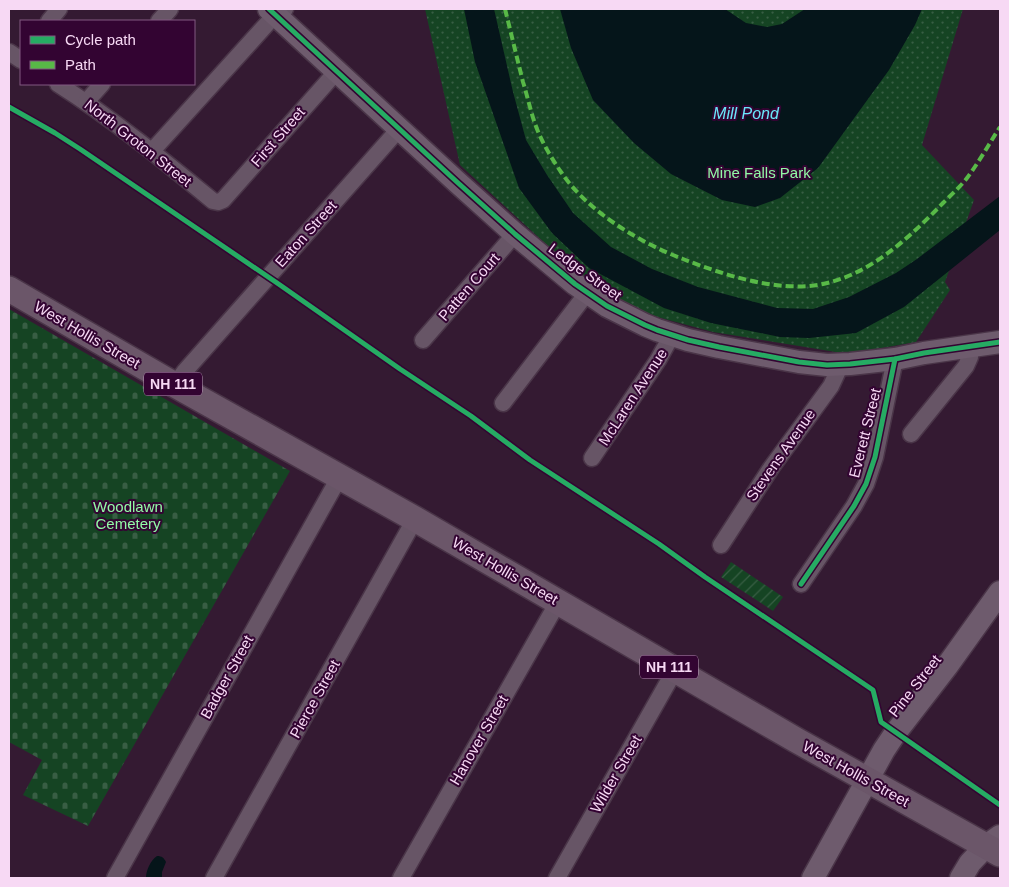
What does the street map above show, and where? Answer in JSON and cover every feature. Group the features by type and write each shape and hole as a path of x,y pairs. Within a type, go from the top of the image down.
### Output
{"main road":[{"name":"West Hollis Street","path":"9,289 175,385 340,476 867,780 996,846"}],"street":[{"path":"49,20 60,9"},
{"path":"160,20 170,9"},
{"path":"152,151 276,10"},
{"name":"Ledge Street","path":"276,10 337,71 515,234 587,293 628,317 657,330 696,342 799,362 837,365 895,359 1000,342"},
{"name":"First Street","path":"218,202 224,200 337,71"},
{"name":"North Groton Street","path":"60,85 86,102 152,151 213,201 218,202"},
{"path":"86,102 101,85"},
{"name":"Eaton Street","path":"175,385 185,371 399,129"},
{"name":"Patten Court","path":"423,340 515,234"},
{"path":"504,403 587,293"},
{"name":"McLaren Avenue","path":"592,458 663,353 672,335"},
{"path":"911,434 966,366 970,357 970,346"},
{"name":"Everett Street","path":"801,584 854,506 866,484 875,457 895,359"},
{"name":"Stevens Avenue","path":"721,545 771,468 831,386 837,373 837,365"},
{"name":"Badger Street","path":"115,878 340,476"},
{"name":"Pierce Street","path":"214,878 415,519"},
{"name":"Pine Street","path":"813,878 879,758 896,732 947,666 1000,592"},
{"name":"Hanover Street","path":"401,878 558,602"},
{"name":"Wilder Street","path":"557,878 675,670"},
{"path":"961,878 970,863 996,846"}],"green space":[{"name":"Mine Falls Park","path":"425,9 963,9 922,145 974,200 945,282 950,290 916,342 848,354 713,332 650,315 586,281 460,165"},
{"name":"Woodlawn Cemetery","path":"9,309 290,471 88,826 23,795 42,760 9,742"},
{"path":"731,562 783,597 773,611 721,577"}],"water":[{"path":"464,9 494,9 526,140 573,213 611,247 652,269 698,287 777,308 813,309 849,297 896,273 1000,196 1000,230 904,307 856,333 809,338 780,337 711,323 664,308 589,268 552,233 519,188 475,62"},
{"name":"Mill Pond","path":"560,9 725,9 746,23 767,27 782,24 805,9 922,9 889,70 818,168 780,198 755,207 722,200 671,174 634,143 593,100 571,48"},
{"path":"157,856 163,858 166,862 162,878 146,878 149,866"}],"marked path":[{"path":"505,9 537,129 551,157 572,186 585,200 632,235 666,252 699,265 751,281 788,286 823,284 841,279 873,263 917,229 961,185 976,166 1000,127"}],"cycle path":[{"path":"269,9 515,234 575,284 607,306 645,325 688,340 719,347 799,362 827,365 895,359 1000,342"},
{"path":"9,107 80,149 471,416 530,460 659,544 873,690 881,722 1000,805"},
{"path":"801,584 854,506 866,484 875,457 895,359"}]}
